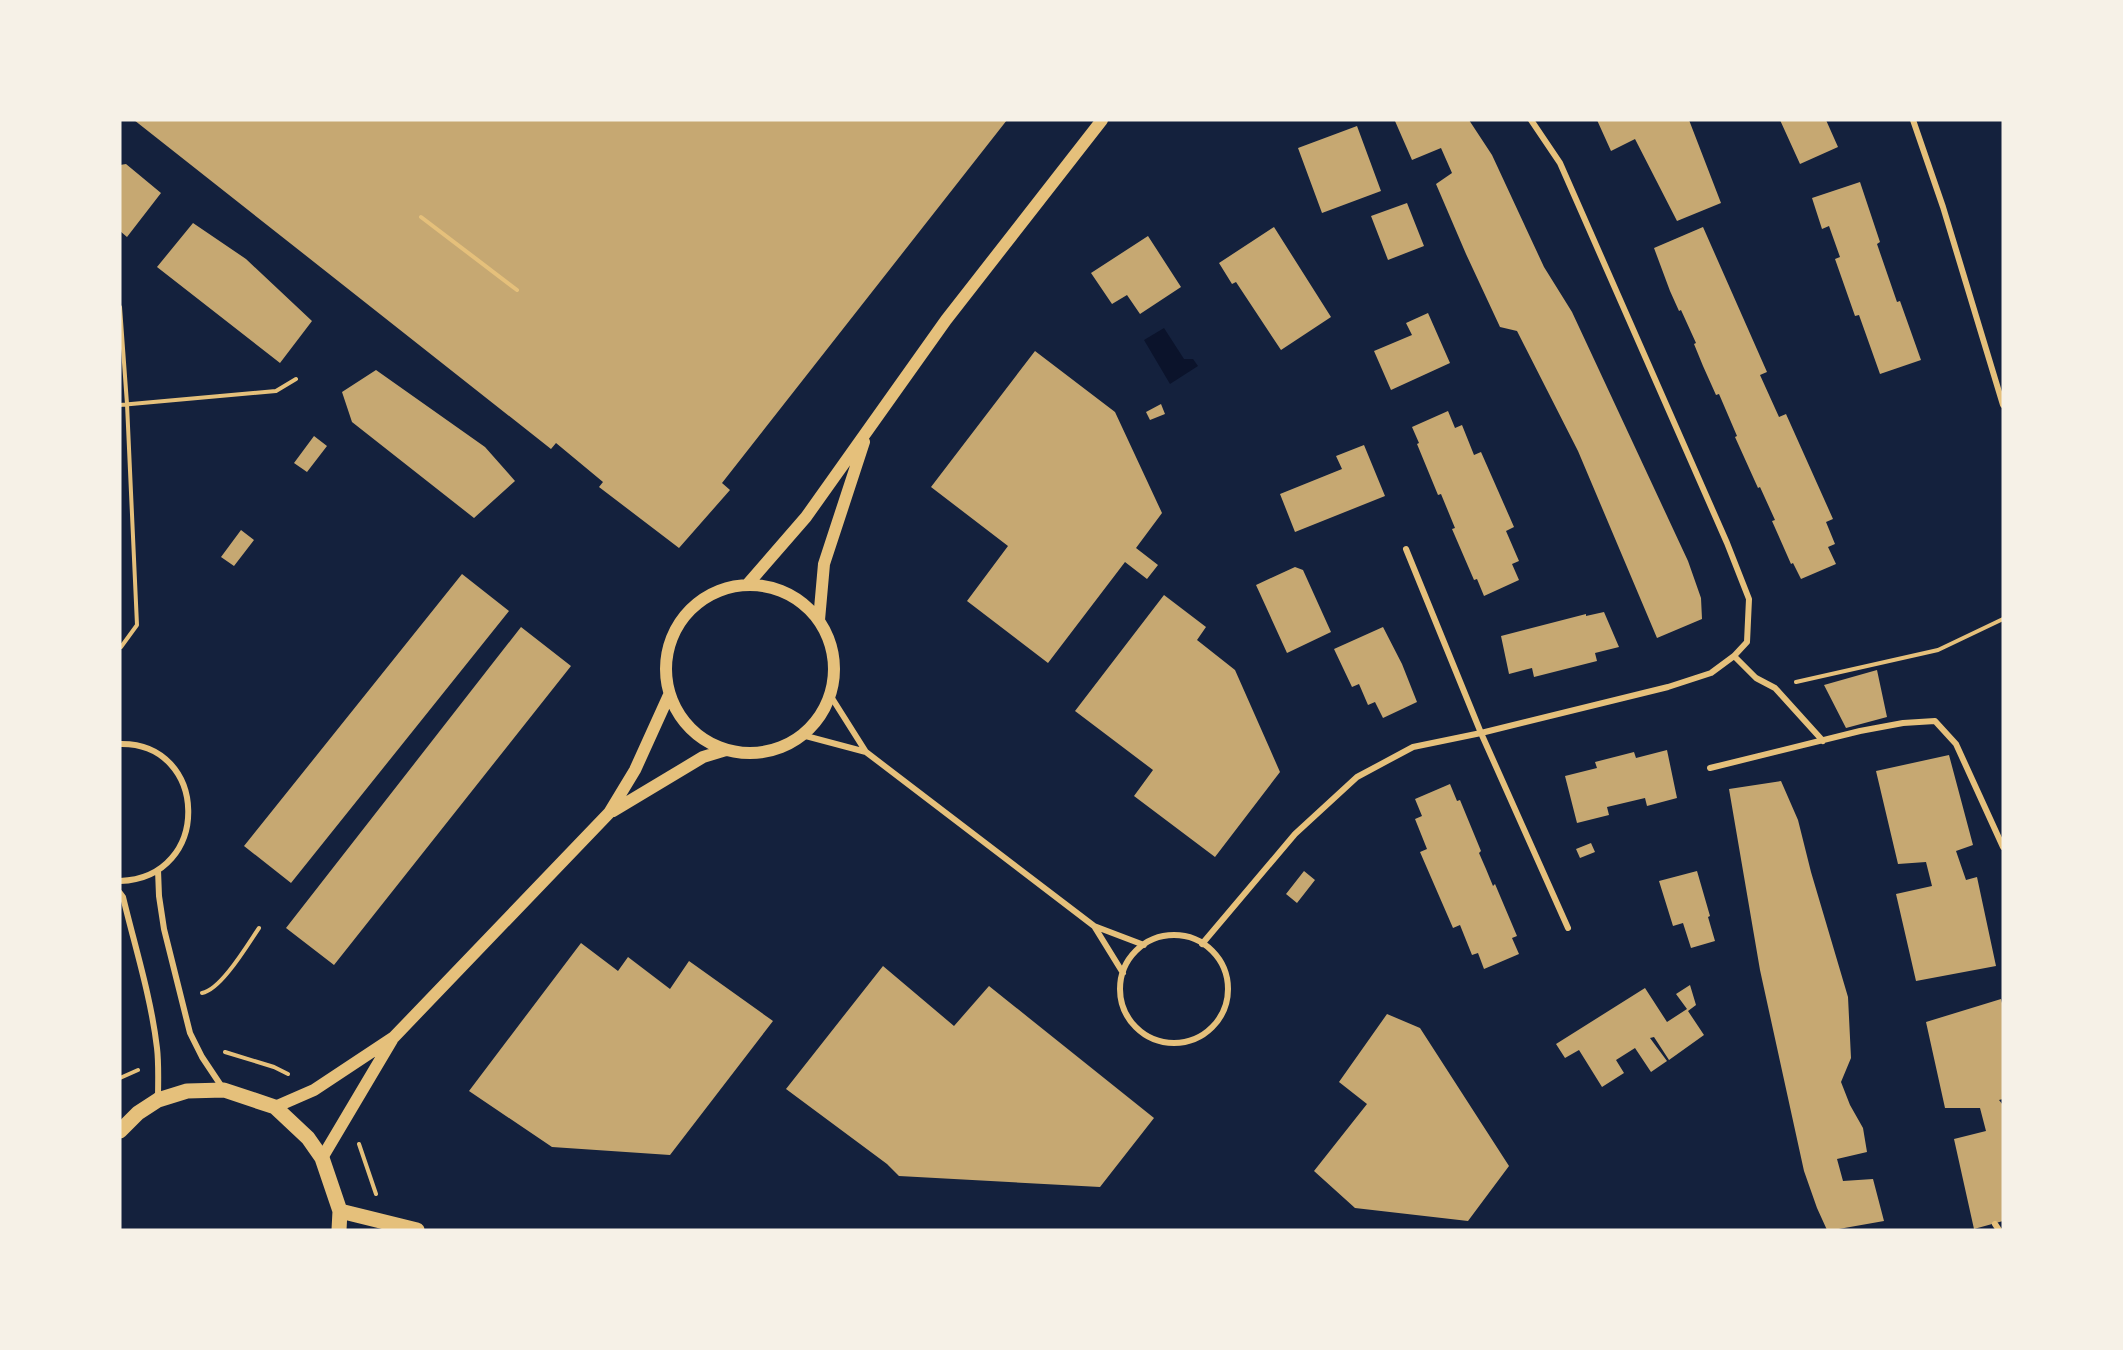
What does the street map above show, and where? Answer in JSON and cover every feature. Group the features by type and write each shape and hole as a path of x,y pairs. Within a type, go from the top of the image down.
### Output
{"main road":[{"path":"747,585 806,517 946,320 1102,120"},
{"path":"819,620 824,564 869,429"},
{"path":"747,585 764,586 789,594 811,610 819,620 828,637 833,657 834,678 830,695 819,716 802,735 788,744 769,751 748,753 726,750 709,743 692,730 674,708 665,679 667,650 679,622 706,597 725,588 747,585"},
{"path":"275,1107 314,1090 394,1036 609,813 635,770 669,695"},
{"path":"609,813 703,757 726,750"},
{"path":"322,1158 394,1036"},
{"path":"120,1131 138,1113 158,1100 187,1091 224,1090 275,1107 308,1138 322,1158 340,1211 339,1230"},
{"path":"340,1211 417,1230"}],"street":[{"path":"1202,944 1295,834 1357,777 1413,747 1481,733 1668,687 1711,673 1734,656 1747,642 1749,599 1560,163 1531,120"},
{"path":"1913,120 1943,207 2003,405"},
{"path":"1406,549 1481,733 1568,928"},
{"path":"1734,656 1756,678 1775,687 1823,741"},
{"path":"830,695 867,752 1094,926 1144,945"},
{"path":"1710,768 1902,723 1935,721 1956,744 2003,847"},
{"path":"802,735 867,752"},
{"path":"120,744 146,748 162,758 179,776 187,794 189,815 185,835 175,854 158,870 134,880 120,881"},
{"path":"158,870 164,930 190,1033 202,1057 224,1090"},
{"path":"120,893 137,947 149,1003 157,1047 158,1100"},
{"path":"1094,926 1123,973"},
{"path":"1177,935 1202,944 1220,961 1227,978 1226,1003 1217,1022 1210,1030 1192,1040 1181,1042 1160,1041 1140,1031 1124,1010 1120,998 1123,973 1131,957 1156,938 1177,935"}],"path":[{"path":"421,217 517,290"},
{"path":"120,307 137,624 121,647"},
{"path":"120,405 276,391 296,379"},
{"path":"1775,687 1938,650 2003,619"},
{"path":"182,997 207,993 220,982 259,928"},
{"path":"225,1052 274,1067 293,1077"},
{"path":"120,1078 136,1071"},
{"path":"354,1136 362,1150 378,1202"}],"water":[{"path":"1164,328 1184,359 1193,359 1198,366 1170,384 1144,340"}],"building":[{"path":"134,120 1007,120 722,483 730,490 679,548 599,487 603,482 556,443 551,449"},
{"path":"1469,120 1492,155 1544,267 1572,312 1688,561 1701,598 1702,619 1657,638 1578,451 1517,331 1500,327 1466,254 1436,184 1452,173 1441,148 1412,160 1395,121"},
{"path":"1597,120 1689,120 1721,203 1677,221 1635,139 1611,151"},
{"path":"1780,120 1826,120 1838,147 1800,164"},
{"path":"1357,126 1381,191 1322,213 1298,148"},
{"path":"126,164 161,193 127,237 120,231 120,165"},
{"path":"1860,182 1880,242 1877,244 1897,302 1900,301 1921,360 1880,374 1859,315 1855,316 1835,259 1840,257 1829,226 1822,229 1812,198"},
{"path":"1407,203 1424,246 1388,260 1371,216"},
{"path":"193,223 246,259 312,321 280,363 157,267"},
{"path":"1274,227 1331,317 1281,350 1236,282 1232,284 1219,263"},
{"path":"1703,227 1767,372 1760,375 1779,417 1786,414 1833,519 1826,522 1835,544 1828,547 1836,564 1801,579 1793,563 1791,564 1772,521 1775,520 1735,437 1737,436 1719,394 1716,395 1703,366 1694,344 1696,343 1670,291 1654,248"},
{"path":"1148,236 1181,287 1140,314 1127,295 1112,304 1091,273"},
{"path":"1428,313 1450,363 1391,390 1374,351 1412,335 1406,323"},
{"path":"1035,351 1115,412 1162,513 1136,548 1158,565 1147,579 1125,562 1048,663 967,601 1008,546 931,487"},
{"path":"376,370 485,447 515,481 474,518 352,422 342,392"},
{"path":"1161,404 1165,414 1150,420 1146,412"},
{"path":"1448,411 1455,428 1462,425 1474,455 1481,452 1514,527 1506,531 1519,561 1512,564 1519,580 1484,596 1477,579 1474,580 1452,529 1455,528 1441,494 1438,495 1412,427"},
{"path":"314,436 327,446 307,472 294,463"},
{"path":"1364,445 1385,496 1295,532 1280,494 1342,469 1336,456"},
{"path":"241,530 254,540 234,566 221,557"},
{"path":"1295,567 1303,570 1331,632 1287,653 1256,585"},
{"path":"462,574 509,611 291,883 244,846"},
{"path":"1164,595 1206,627 1197,640 1235,670 1280,772 1215,857 1134,796 1153,770 1075,711"},
{"path":"1604,612 1619,647 1595,653 1597,661 1534,677 1532,668 1509,674 1501,636 1586,614 1586,616"},
{"path":"521,627 571,666 334,965 286,928"},
{"path":"1383,627 1402,664 1417,702 1383,718 1375,702 1368,705 1359,684 1352,687 1334,649"},
{"path":"1877,670 1887,717 1846,728 1824,685"},
{"path":"1667,750 1677,798 1647,806 1645,798 1607,807 1609,815 1577,823 1565,776 1597,768 1595,762 1634,752 1636,758"},
{"path":"1949,755 1973,845 1956,851 1966,880 1977,877 1996,966 1916,981 1896,894 1932,886 1926,862 1898,864 1876,771"},
{"path":"1781,781 1798,820 1848,997 1851,1058 1841,1082 1850,1105 1863,1128 1867,1152 1837,1159 1843,1181 1873,1179 1884,1221 1833,1230 1827,1230 1804,1171 1760,970 1729,789"},
{"path":"1450,784 1457,801 1460,800 1481,851 1479,853 1517,936 1512,938 1519,954 1484,969 1478,953 1472,955 1460,925 1453,928 1420,852 1427,849 1415,819 1422,816 1415,799"},
{"path":"1591,843 1595,852 1580,858 1576,849"},
{"path":"1304,871 1315,880 1297,903 1286,894"},
{"path":"1697,871 1715,941 1691,948 1683,923 1673,926 1659,881"},
{"path":"581,943 618,971 628,957 670,989 689,961 773,1021 670,1155 552,1147 469,1091"},
{"path":"883,966 954,1026 989,986 1154,1118 1100,1187 899,1176 887,1164 786,1089"},
{"path":"1690,985 1696,1005 1688,1011 1704,1035 1669,1060 1654,1037 1650,1038 1667,1061 1651,1072 1635,1048 1616,1060 1624,1073 1602,1087 1579,1050 1565,1058 1556,1044 1645,988 1667,1022 1687,1009 1676,994"},
{"path":"2001,999 2003,1007 2003,1099 1999,1100 2003,1105 2003,1221 1974,1229 1954,1139 1986,1131 1980,1108 1945,1108 1926,1022"},
{"path":"1387,1014 1420,1028 1509,1166 1468,1221 1355,1208 1314,1171 1367,1104 1339,1082"}]}
